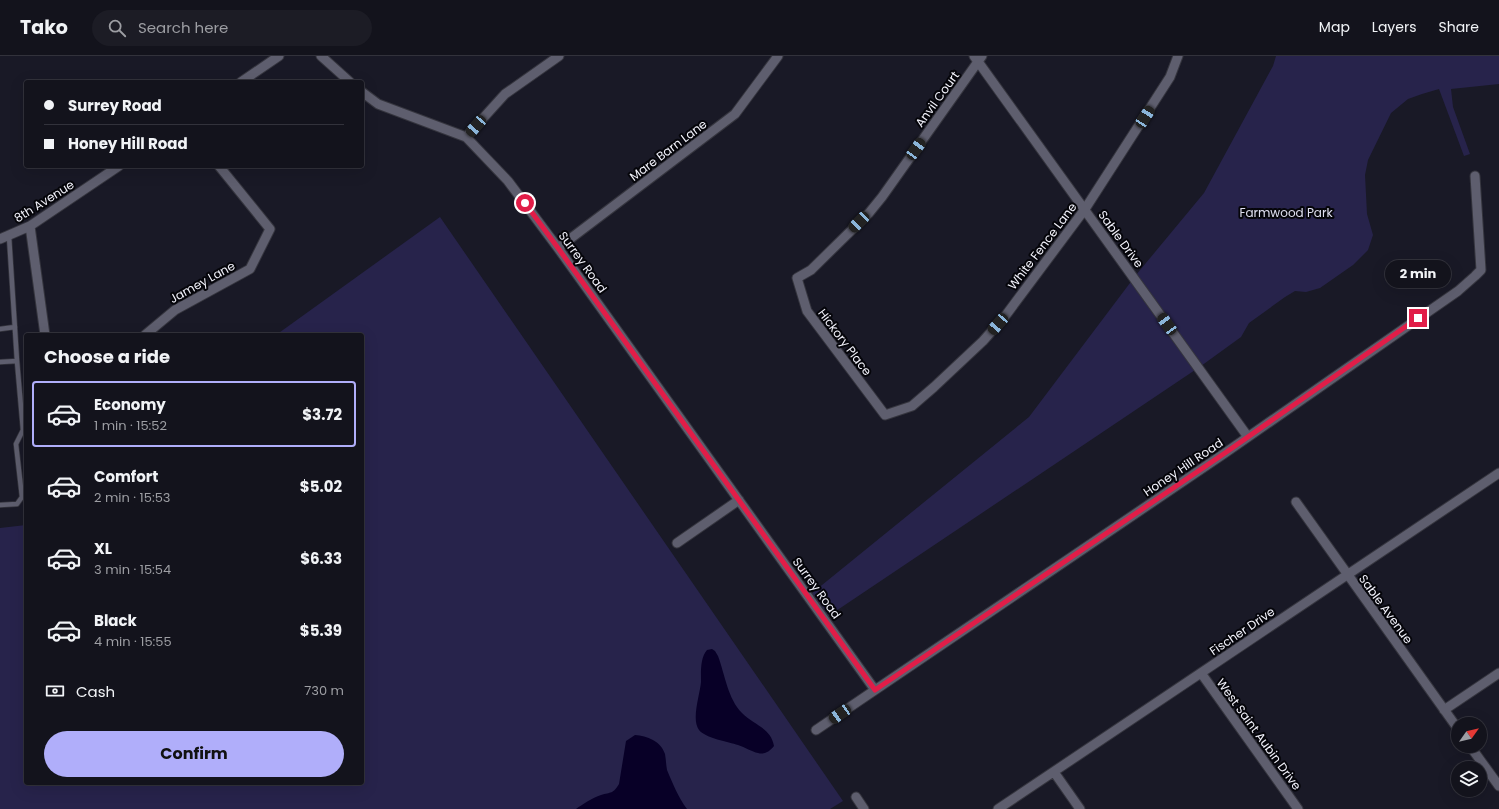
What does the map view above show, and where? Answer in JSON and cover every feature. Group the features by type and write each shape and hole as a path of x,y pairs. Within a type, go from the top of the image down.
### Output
{"street":[{"path":"244,80 278,56"},
{"path":"321,56 348,80"},
{"path":"466,137 505,94 559,56"},
{"name":"Mare Barn Lane","path":"558,248 735,114 778,56"},
{"name":"White Fence Lane","path":"885,415 912,406 983,341 1006,315 1085,209 1170,77 1178,56"},
{"name":"Sable Drive","path":"978,58 1248,437"},
{"name":"Anvil Court","path":"797,278 811,270 869,212 886,191 978,58"},
{"name":"Surrey Road","path":"364,94 378,104 466,137 508,181 558,248 875,690"},
{"name":"8th Avenue","path":"4,238 30,226 116,168"},
{"name":"Jamey Lane","path":"147,333 175,310 250,269 270,229 221,168"},
{"name":"Honey Hill Road","path":"816,730 1248,437 1476,276 1480,270 1475,176"},
{"path":"30,226 45,333"},
{"name":"Hickory Place","path":"797,278 807,311 885,415"},
{"name":"Fischer Drive","path":"998,809 1499,473"},
{"path":"677,544 739,500"},
{"name":"Sable Avenue","path":"1296,502 1347,576 1451,720"},
{"name":"West Saint Aubin Drive","path":"1201,673 1298,809"},
{"path":"1444,710 1499,673"},
{"path":"1475,753 1499,786"},
{"path":"1054,772 1080,809"},
{"path":"856,797 864,809"}],"lane":[{"path":"0,505 17,504 22,497 16,444 23,430 15,327 4,238"},
{"path":"0,329 15,327"},
{"path":"0,362 17,361"}],"green space":[{"name":"Farmwood Park","path":"1276,56 1499,56 1499,84 1451,89 1453,107 1470,154 1464,156 1439,89 1408,99 1391,113 1368,160 1365,175 1367,214 1373,235 1368,250 1353,265 1320,288 1306,292 1295,291 1285,297 1249,323 1241,337 1201,366 821,621 806,598 1029,417 1136,275 1204,193 1273,66"},
{"path":"440,217 843,801 830,809 0,809 0,528 24,525 24,785 364,785 364,333 279,333"}],"shaded area":[{"path":"712,649 718,656 733,701 742,713 766,731 772,740 774,746 767,752 756,752 706,735 699,730 697,726 696,714 701,682 702,661 707,650"},
{"path":"635,735 653,740 663,749 667,770 678,795 687,809 576,809 594,798 615,790 619,784 626,741"}],"route":[{"path":"525,203 542,224 875,690 1225,453 1418,318"}]}
